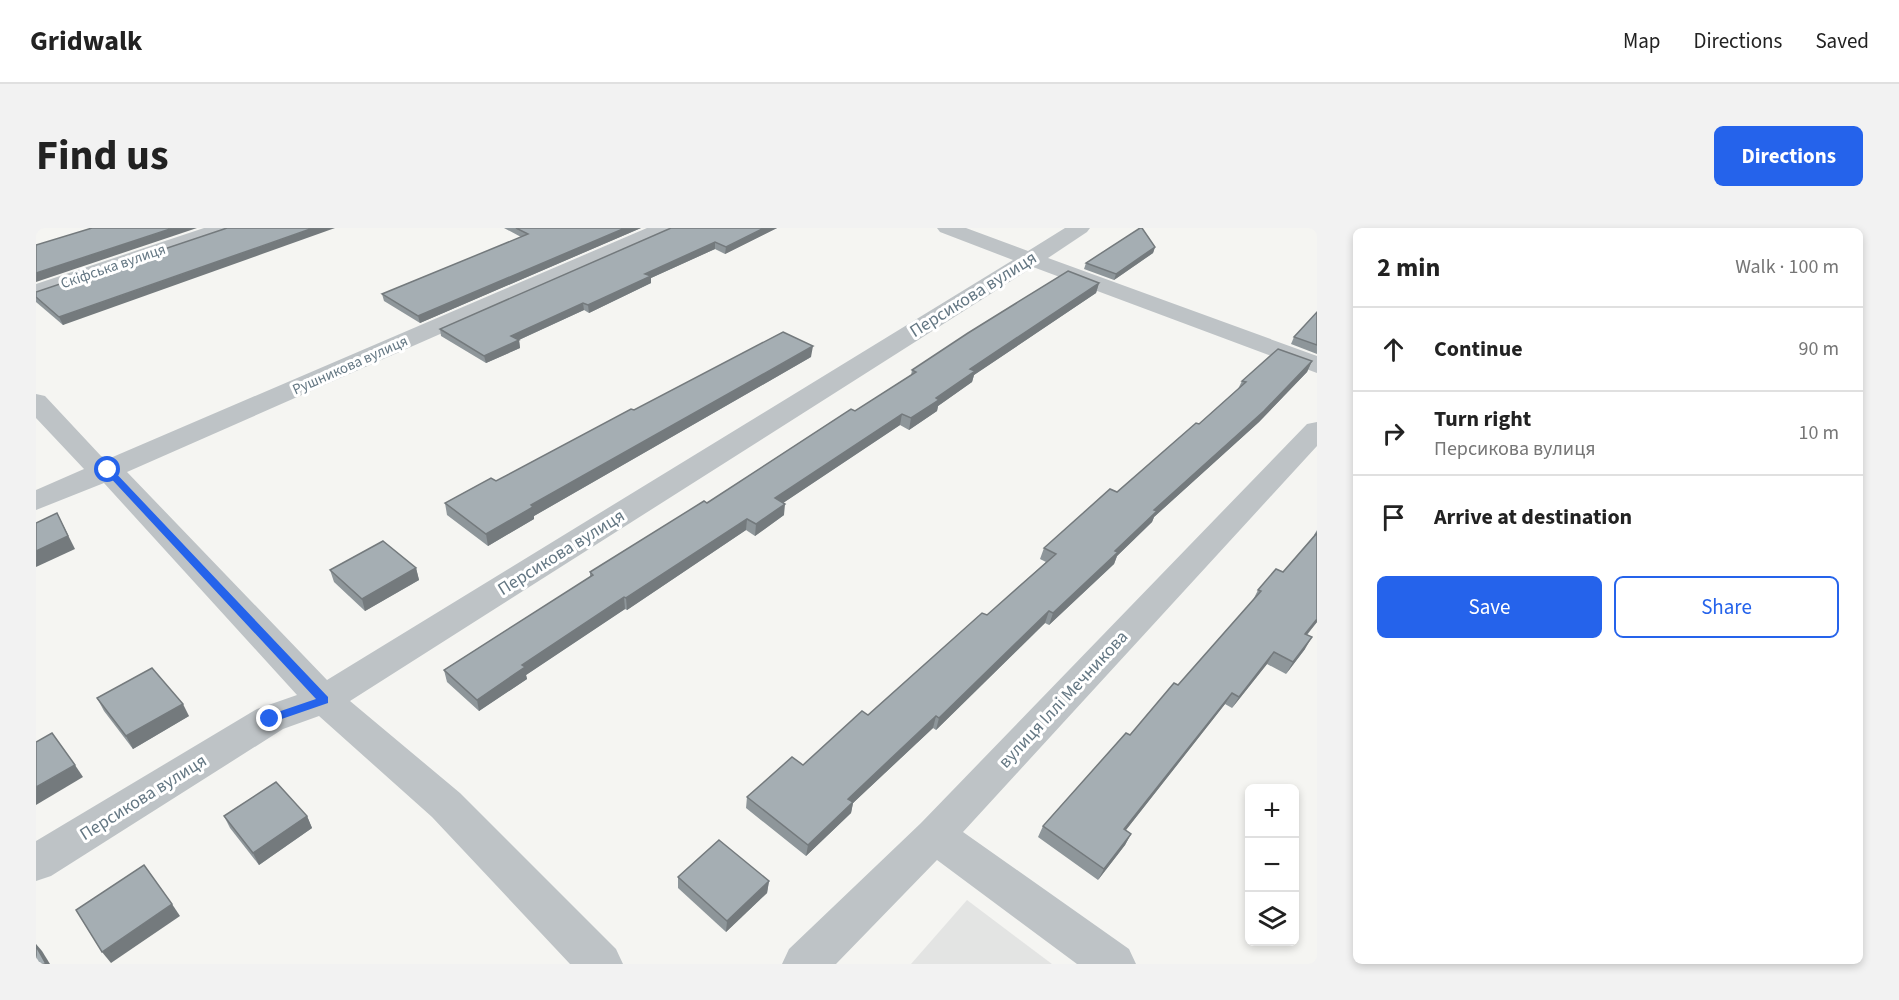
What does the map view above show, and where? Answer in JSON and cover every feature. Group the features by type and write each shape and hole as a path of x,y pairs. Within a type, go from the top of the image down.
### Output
{"street":[{"name":"Скіфська вулиця","path":"36,292 224,228"},
{"name":"Рушникова вулиця","path":"36,501 664,228"},
{"path":"946,228 1027,260 1317,365"},
{"name":"Персикова вулиця","path":"36,863 270,719 324,700 1080,228"},
{"path":"36,402 91,462 108,470 324,700 446,805 600,964"},
{"name":"вулиця Іллі Мечникова","path":"805,964 935,835 1317,430"},
{"path":"935,835 1113,964"}],"shaded area":[{"path":"967,900 1052,964 911,964"}],"building":[{"path":"92,228 173,228 36,273 36,245"},
{"path":"227,228 313,228 59,317 36,297 36,292"},
{"path":"516,228 625,228 418,316 382,294 528,234"},
{"path":"671,228 764,228 726,247 715,242 645,274 651,276 588,305 583,303 511,336 519,340 484,356 440,329"},
{"path":"1140,228 1155,247 1116,274 1086,263"},
{"path":"1068,271 1099,283 970,369 975,371 936,398 939,400 911,418 902,414 775,498 785,504 756,524 747,519 522,665 525,667 477,700 444,670 593,575 590,572 704,501 707,503 851,409 855,411 916,372 912,370 968,333"},
{"path":"1317,312 1317,345 1294,337"},
{"path":"783,332 813,346 531,505 533,507 486,534 445,503 491,478 496,481"},
{"path":"1278,349 1312,361 1264,411 1154,510 1157,511 1115,551 1118,552 1053,613 1049,611 939,718 936,716 848,799 853,802 808,845 747,797 792,757 803,765 862,711 868,715 982,613 987,615 1056,554 1044,548 1110,489 1117,492 1196,423 1199,424 1246,382 1242,381"},
{"path":"57,513 68,536 36,551 36,523"},
{"path":"1317,533 1317,619 1305,634 1312,637 1293,662 1274,652 1239,697 1232,693 1124,829 1131,834 1104,869 1043,826 1126,733 1130,735 1174,683 1178,685 1261,591 1258,590 1276,569 1283,572"},
{"path":"383,541 416,568 362,599 330,570"},
{"path":"152,668 183,704 126,736 97,698"},
{"path":"52,733 75,765 36,787 36,742"},
{"path":"276,782 307,816 253,853 224,816"},
{"path":"719,840 769,881 727,921 678,877"},
{"path":"144,865 172,904 102,952 76,910"},
{"path":"36,946 46,964 36,964"}],"route":[{"path":"108,470 324,700 270,719"}]}
